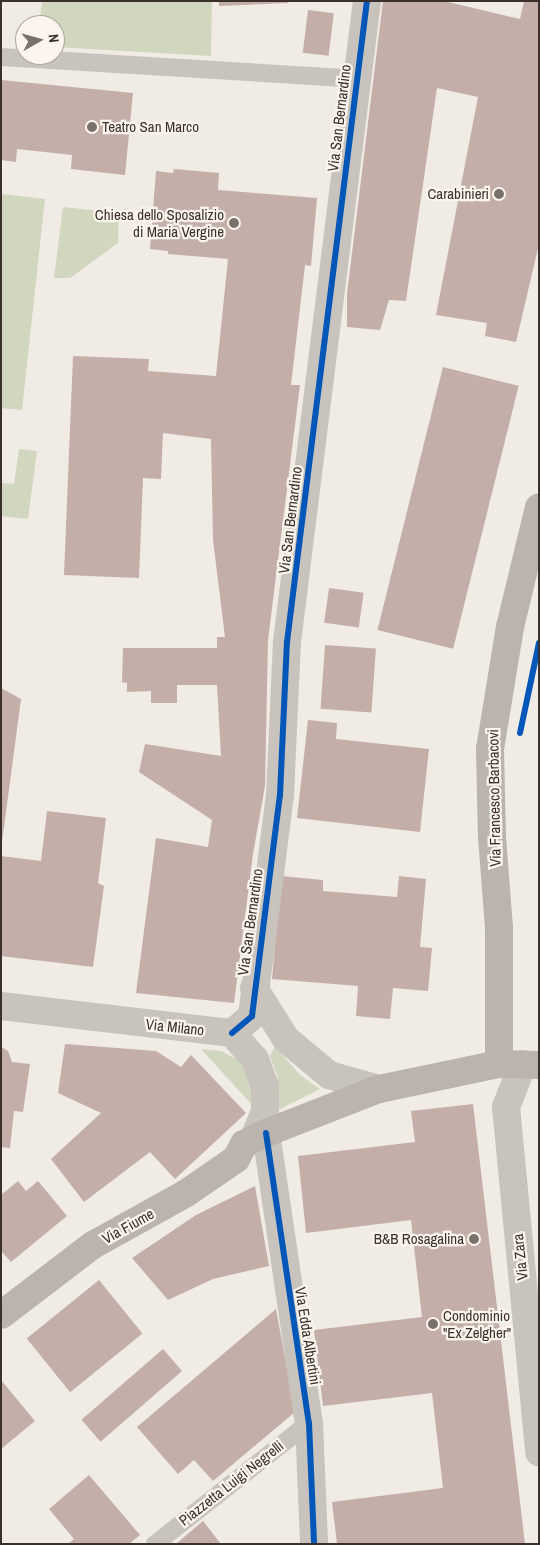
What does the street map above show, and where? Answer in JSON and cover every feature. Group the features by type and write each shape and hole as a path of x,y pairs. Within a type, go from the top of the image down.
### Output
{"main road":[{"name":"Via Francesco Barbacovi","path":"520,1064 499,928 492,838 491,742 510,627 539,507"},
{"path":"260,1136 379,1089 520,1064"},
{"name":"Via Fiume","path":"1,1315 93,1245 185,1194 236,1159 244,1144 260,1136"}],"street":[{"name":"Via San Bernardino","path":"232,1033 252,1016 254,988 280,795 287,642 357,143 356,80 367,1"},
{"path":"254,988 286,1040 329,1074 379,1089"},
{"name":"Via Milano","path":"1,1006 232,1033"},
{"path":"232,1033 255,1058 265,1086 265,1111 260,1136"},
{"name":"Via Zara","path":"520,1064 506,1107 539,1452"},
{"name":"Via Edda Albertini","path":"260,1136 309,1423 314,1544"}],"lane":[{"path":"1,57 356,80"},
{"name":"Piazzetta Luigi Negrelli","path":"155,1544 309,1423"}],"green space":[{"path":"42,1 212,1 211,56 65,48 65,15 40,15"},
{"path":"1,194 45,199 22,410 1,408"},
{"path":"63,207 119,213 118,243 70,278 54,278"},
{"path":"19,449 37,451 28,519 1,516 1,483 14,484"},
{"path":"275,1046 300,1075 320,1089 274,1112 278,1078 270,1056"},
{"path":"201,1049 221,1051 236,1059 250,1075 253,1106"}],"building":[{"path":"219,1 288,1 288,3 219,6"},
{"name":"Carabinieri","path":"383,1 444,1 520,19 524,1 539,1 539,244 516,342 485,336 487,323 436,315 478,97 437,88 406,301 389,300 380,330 347,327 347,294"},
{"path":"308,10 334,13 329,56 303,53"},
{"path":"1,80 133,93 125,175 71,169 72,155 17,149 16,162 1,160"},
{"path":"174,169 219,173 218,190 317,198 311,266 305,265 291,385 300,385 268,640 265,786 253,854 234,1003 136,993 156,838 208,847 212,820 139,772 145,744 221,756 217,685 177,685 177,703 151,703 151,691 127,692 127,683 122,682 123,648 217,648 217,637 225,637 213,540 211,439 163,433 161,479 143,478 139,578 64,575 73,356 149,359 148,371 216,376 228,259 168,254 168,251 150,249 156,171 173,173"},
{"path":"443,367 519,386 453,649 377,630"},
{"path":"329,588 364,593 359,628 324,623"},
{"path":"325,645 376,649 371,712 321,709"},
{"path":"1,688 21,699 2,842 1,842"},
{"path":"308,720 337,723 336,739 429,749 420,832 297,818"},
{"path":"47,811 106,818 98,883 104,886 93,967 1,956 1,856 41,861"},
{"path":"281,876 323,880 323,891 397,897 399,876 426,879 420,947 432,948 428,991 393,988 390,1019 356,1016 358,986 272,979"},
{"path":"65,1044 156,1051 181,1067 191,1055 246,1113 175,1179 150,1152 84,1202 51,1159 101,1113 58,1093"},
{"path":"1,1047 8,1051 12,1062 30,1064 23,1112 14,1111 10,1148 1,1147"},
{"name":"Condominio \"Ex Zelgher\"","path":"473,1104 525,1544 337,1544 332,1502 443,1488 432,1393 323,1406 314,1330 422,1317 411,1220 306,1233 298,1156 415,1142 411,1111"},
{"path":"18,1181 26,1191 38,1181 67,1216 11,1262 1,1251 1,1195"},
{"path":"255,1186 269,1266 213,1279 168,1300 132,1258 196,1215"},
{"path":"99,1280 142,1334 70,1392 27,1339"},
{"path":"276,1309 295,1412 213,1481 194,1460 178,1474 137,1427"},
{"path":"163,1349 182,1371 101,1442 81,1420"},
{"path":"1,1380 35,1421 1,1449"},
{"path":"89,1475 140,1535 129,1544 68,1544 74,1539 49,1509"},
{"path":"203,1521 221,1544 176,1544 183,1538"}],"cycle path":[{"path":"232,1033 252,1016 280,795 287,642 367,1"},
{"path":"520,733 539,643"},
{"path":"266,1133 309,1423 314,1544"}],"place":[{"name":"Teatro San Marco","path":"92,127"},
{"name":"Carabinieri","path":"499,194"},
{"name":"Chiesa dello Sposalizio di Maria Vergine","path":"234,223"},
{"name":"B&B Rosagalina","path":"474,1239"},
{"name":"Condominio \"Ex Zelgher\"","path":"433,1324"}]}
